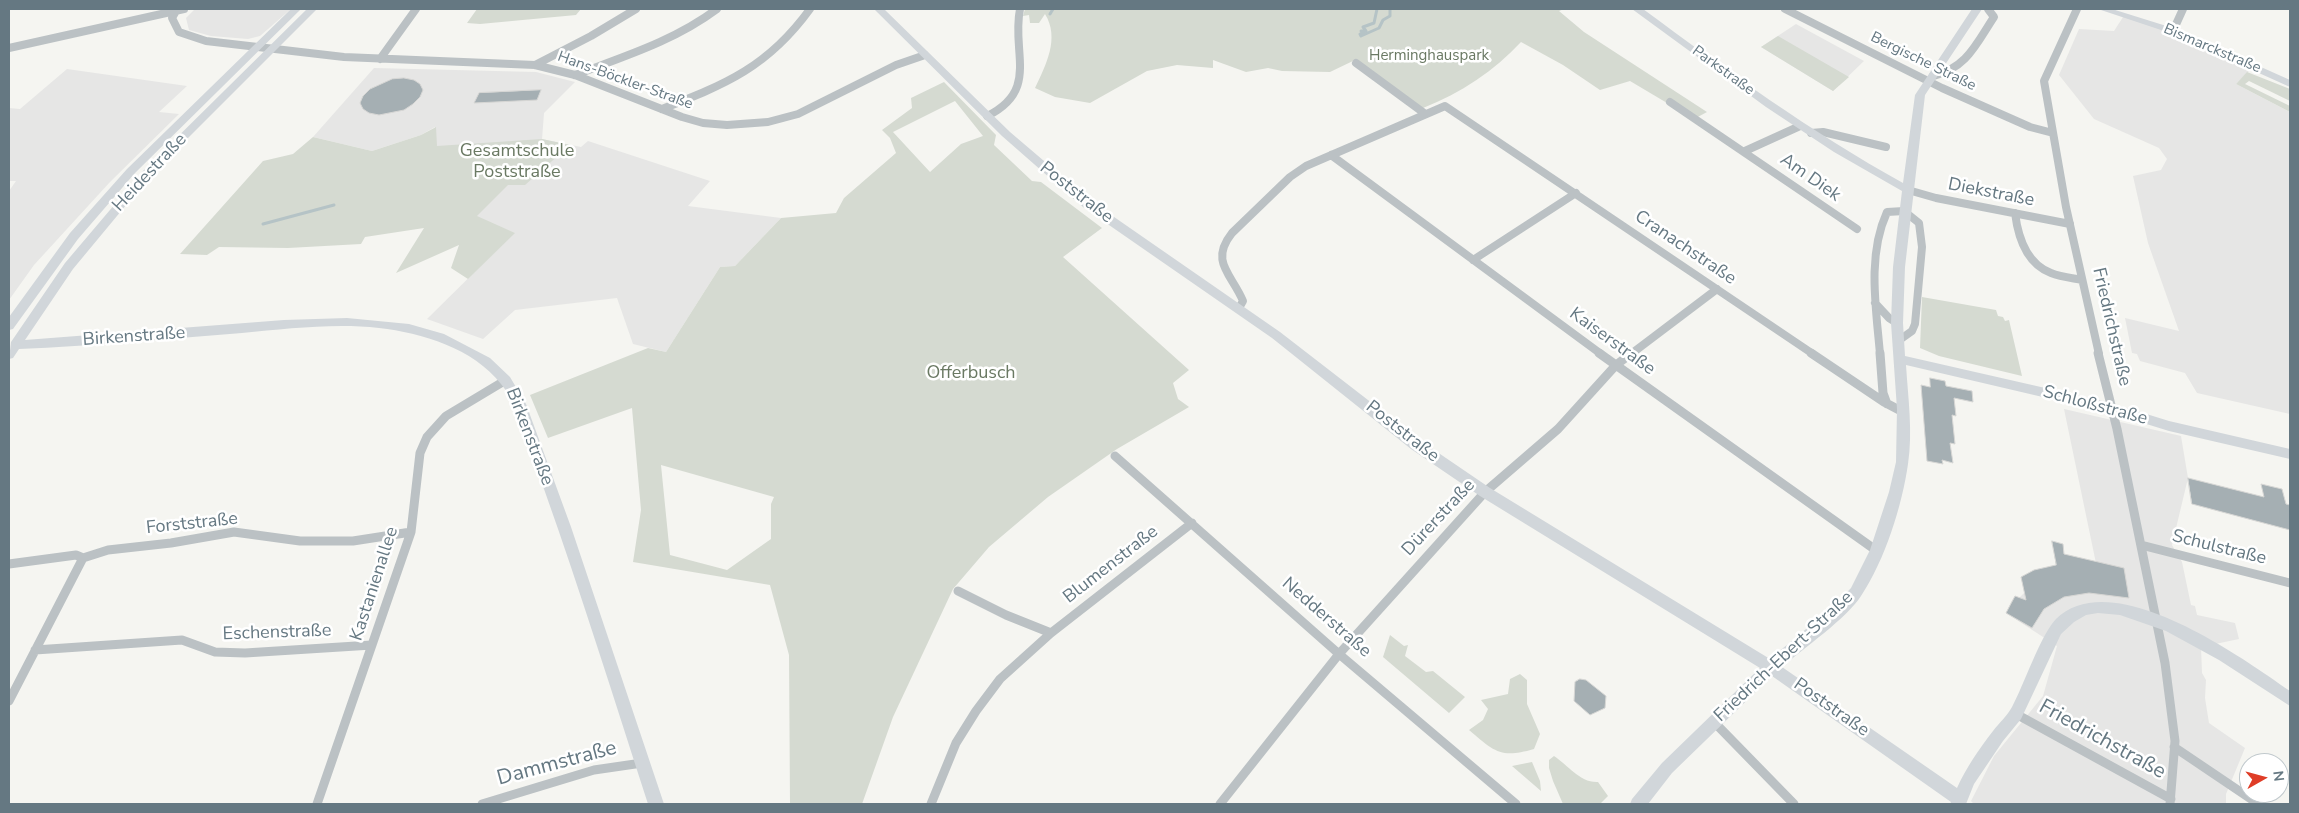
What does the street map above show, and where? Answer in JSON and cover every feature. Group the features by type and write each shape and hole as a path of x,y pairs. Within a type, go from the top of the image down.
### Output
{"street":[{"path":"9,48 133,16 184,9"},
{"name":"Heidestraße","path":"9,326 74,236 131,171 296,9"},
{"name":"Heidestraße","path":"11,348 69,266 147,172 312,9"},
{"path":"380,58 416,9"},
{"path":"535,65 591,36 636,9"},
{"path":"575,75 666,41 692,27 717,9"},
{"path":"662,109 718,87 754,68 788,38 810,9"},
{"name":"Poststraße","path":"879,9 1041,167 1087,204 1239,308 1365,404 1416,446 1485,492 1738,649 1771,667 1960,803"},
{"path":"987,116 997,112 1008,102 1022,76 1017,19 1020,9"},
{"name":"Parkstraße","path":"1637,9 1800,126 1860,164 1908,190"},
{"name":"Bergische Straße","path":"1785,9 2030,127 2053,133"},
{"name":"Friedrich-Ebert-Straße","path":"1638,804 1667,768 1714,722 1771,667 1841,608 1858,587 1878,552 1896,492 1902,462 1903,412 1897,323 1904,211 1920,95 1977,9"},
{"path":"1931,78 1948,74 1966,60 1994,17 1988,9"},
{"name":"Friedrichstraße","path":"2016,714 2170,802 2174,747 2165,663 2121,445 2082,280 2047,107 2044,81 2077,9"},
{"name":"Bismarckstraße","path":"2103,9 2173,31 2290,84"},
{"path":"2173,31 2183,9"},
{"name":"Hans-Böckler-Straße","path":"176,11 172,18 179,32 206,41 344,57 535,65 575,75 693,120 715,124 740,125 768,122 812,108 896,65 925,55"},
{"path":"1239,308 1243,301 1241,296 1220,261 1220,253 1227,238 1290,177 1306,166 1424,113 1356,63"},
{"name":"Am Diek","path":"1670,102 1745,151 1857,229"},
{"name":"Cranachstraße","path":"1424,113 1440,106 1451,108 1887,404 1903,412"},
{"name":"Am Diek","path":"1745,151 1757,148 1800,126"},
{"name":"Parkstraße","path":"1811,132 1823,132 1886,147"},
{"name":"Kaiserstraße","path":"1331,155 1616,365 1878,552"},
{"name":"Diekstraße","path":"1908,190 1936,198 2070,224"},
{"path":"1474,260 1576,193"},
{"path":"1887,404 1883,392 1875,303 1878,241 1887,212 1904,211 1920,223 1922,247 1915,324 1912,331 1898,341"},
{"path":"2015,213 2020,240 2040,268 2082,280"},
{"name":"Dürerstraße","path":"1220,804 1339,654 1485,492 1523,462 1558,429 1616,365 1717,289"},
{"path":"1875,303 1897,323"},
{"name":"Birkenstraße","path":"11,348 297,324 365,322 429,333 449,340 486,362 506,380 514,390 520,404 564,527 656,804"},
{"name":"Schloßstraße","path":"1900,358 2111,408 2169,426 2290,454"},
{"name":"Kastanienallee","path":"317,804 411,532 420,453 424,442 442,419 455,408 493,390 506,380"},
{"name":"Nedderstraße","path":"1115,456 1339,654 1516,804"},
{"name":"Blumenstraße","path":"931,804 956,743 976,711 1000,679 1051,633 1192,524"},
{"name":"Forststraße","path":"9,564 76,555 83,558 108,550 171,543 199,536 234,532 300,541 353,541 411,532"},
{"name":"Schulstraße","path":"2141,545 2290,583"},
{"path":"9,701 83,558"},
{"path":"958,591 1006,615 1051,633"},
{"path":"1960,803 1990,747 2016,714 2056,630 2073,615 2089,609 2109,608 2132,612 2155,621 2212,648 2290,699"},
{"name":"Eschenstraße","path":"35,650 182,640 215,652 245,653 372,645"},
{"path":"1714,722 1794,804"},
{"name":"Friedrichstraße","path":"2174,747 2239,791"},
{"name":"Dammstraße","path":"482,804 594,770 642,763"}],"shaded area":[{"path":"291,9 260,36 248,39 211,36 189,30 186,18 194,10"},
{"path":"2125,14 2172,29 2257,63 2236,84 2290,112 2290,414 2197,393 2185,373 2140,361 2137,354 2132,353 2125,318 2179,331 2148,243 2133,176 2161,170 2167,159 2159,148 2094,119 2059,75 2079,29 2114,31"},
{"path":"1796,24 1864,61 1833,91 1761,47"},
{"path":"374,68 536,72 575,82 544,113 542,139 581,147 588,141 710,181 688,206 781,218 735,266 720,267 666,352 633,344 617,298 515,310 483,339 427,319 514,233 476,217 436,146 435,127 421,135 372,151 313,137"},
{"path":"67,69 187,86 159,112 179,114 110,182 34,265 9,300 9,191 16,181 9,181 9,108 20,109"},
{"path":"2064,409 2181,436 2188,478 2172,545 2182,562 2191,605 2195,606 2197,615 2235,623 2239,639 2201,647 2202,673 2206,680 2205,698 2209,723 2245,748 2243,753 2239,753 2239,763 2226,794 2226,804 1974,804 1971,801 1994,756 2043,696 2057,646 2006,613 2011,602 2015,596 2019,598 2033,584 2098,573"}],"green space":[{"path":"477,9 581,9 576,15 480,24 467,23"},
{"name":"Herminghauspark","path":"1025,9 1564,9 1559,11 1584,32 1707,112 1694,119 1630,81 1600,90 1563,65 1521,42 1488,72 1464,88 1423,108 1355,60 1330,72 1282,71 1268,68 1246,72 1213,60 1213,68 1177,65 1147,71 1090,103 1055,97 1035,88 1050,51 1051,32 1045,14 1039,23 1030,23 1029,15 1023,16"},
{"path":"1778,36 1849,77 1833,91 1761,47"},
{"path":"2247,72 2290,89 2290,101 2249,81 2245,84 2290,106 2290,112 2236,84"},
{"name":"Offerbusch","path":"944,82 996,135 994,145 1032,181 1041,182 1102,228 1063,257 1189,370 1173,383 1178,399 1189,407 1117,449 1048,497 989,547 953,589 893,717 862,804 790,804 789,655 770,585 633,562 641,510 632,408 548,438 530,395 648,348 666,352 720,267 735,266 781,218 836,213 844,198 896,153 890,138 882,130 912,108 911,98","holes":["955,101 983,136 961,144 930,172 893,132","661,465 774,497 771,504 771,539 727,570 670,555"]},
{"name":"Gesamtschule Poststraße","path":"436,127 437,146 542,139 570,145 525,185 508,185 477,216 515,233 468,279 451,268 459,245 396,273 424,228 365,237 361,244 288,248 219,247 207,255 180,254 263,161 293,154 313,137 372,151 421,135"},
{"path":"1922,297 1996,310 1998,316 2003,317 2005,321 2009,320 2022,376 1939,356 1920,348"},
{"path":"1390,635 1404,646 1408,645 1405,656 1426,672 1433,671 1465,697 1449,713 1383,657"},
{"path":"1520,674 1527,680 1527,704 1540,734 1534,749 1505,753 1492,748 1469,730 1483,720 1488,709 1481,700 1508,694 1510,679"},
{"path":"1554,756 1580,777 1592,782 1598,782 1608,796 1600,804 1563,804 1549,768 1549,760"},
{"path":"1532,762 1540,781 1541,791 1512,766"}],"building":[{"path":"404,78 414,80 420,84 423,90 420,97 413,104 404,110 379,115 369,113 363,109 360,103 363,96 370,89 392,79"},
{"path":"541,90 537,100 474,103 479,93"},
{"path":"1930,378 1945,381 1946,386 1972,391 1973,402 1954,398 1956,416 1952,415 1955,444 1950,443 1953,463 1942,460 1943,464 1927,461 1921,385 1930,387"},
{"path":"2188,478 2264,497 2261,484 2282,489 2286,504 2290,505 2290,530 2192,504"},
{"path":"2052,541 2063,544 2064,554 2124,568 2129,598 2089,593 2064,597 2044,609 2032,628 2006,613 2015,596 2026,600 2021,577 2034,570 2056,565"},
{"path":"1580,679 1586,680 1606,696 1605,708 1590,715 1574,701 1575,682"}],"waterway":[{"path":"1050,14 1053,9"},
{"path":"1377,9 1374,23 1363,27 1366,31 1361,31 1364,34 1360,34 1361,36 1379,28 1383,20 1390,16 1390,9"},
{"path":"263,224 334,205"}]}
